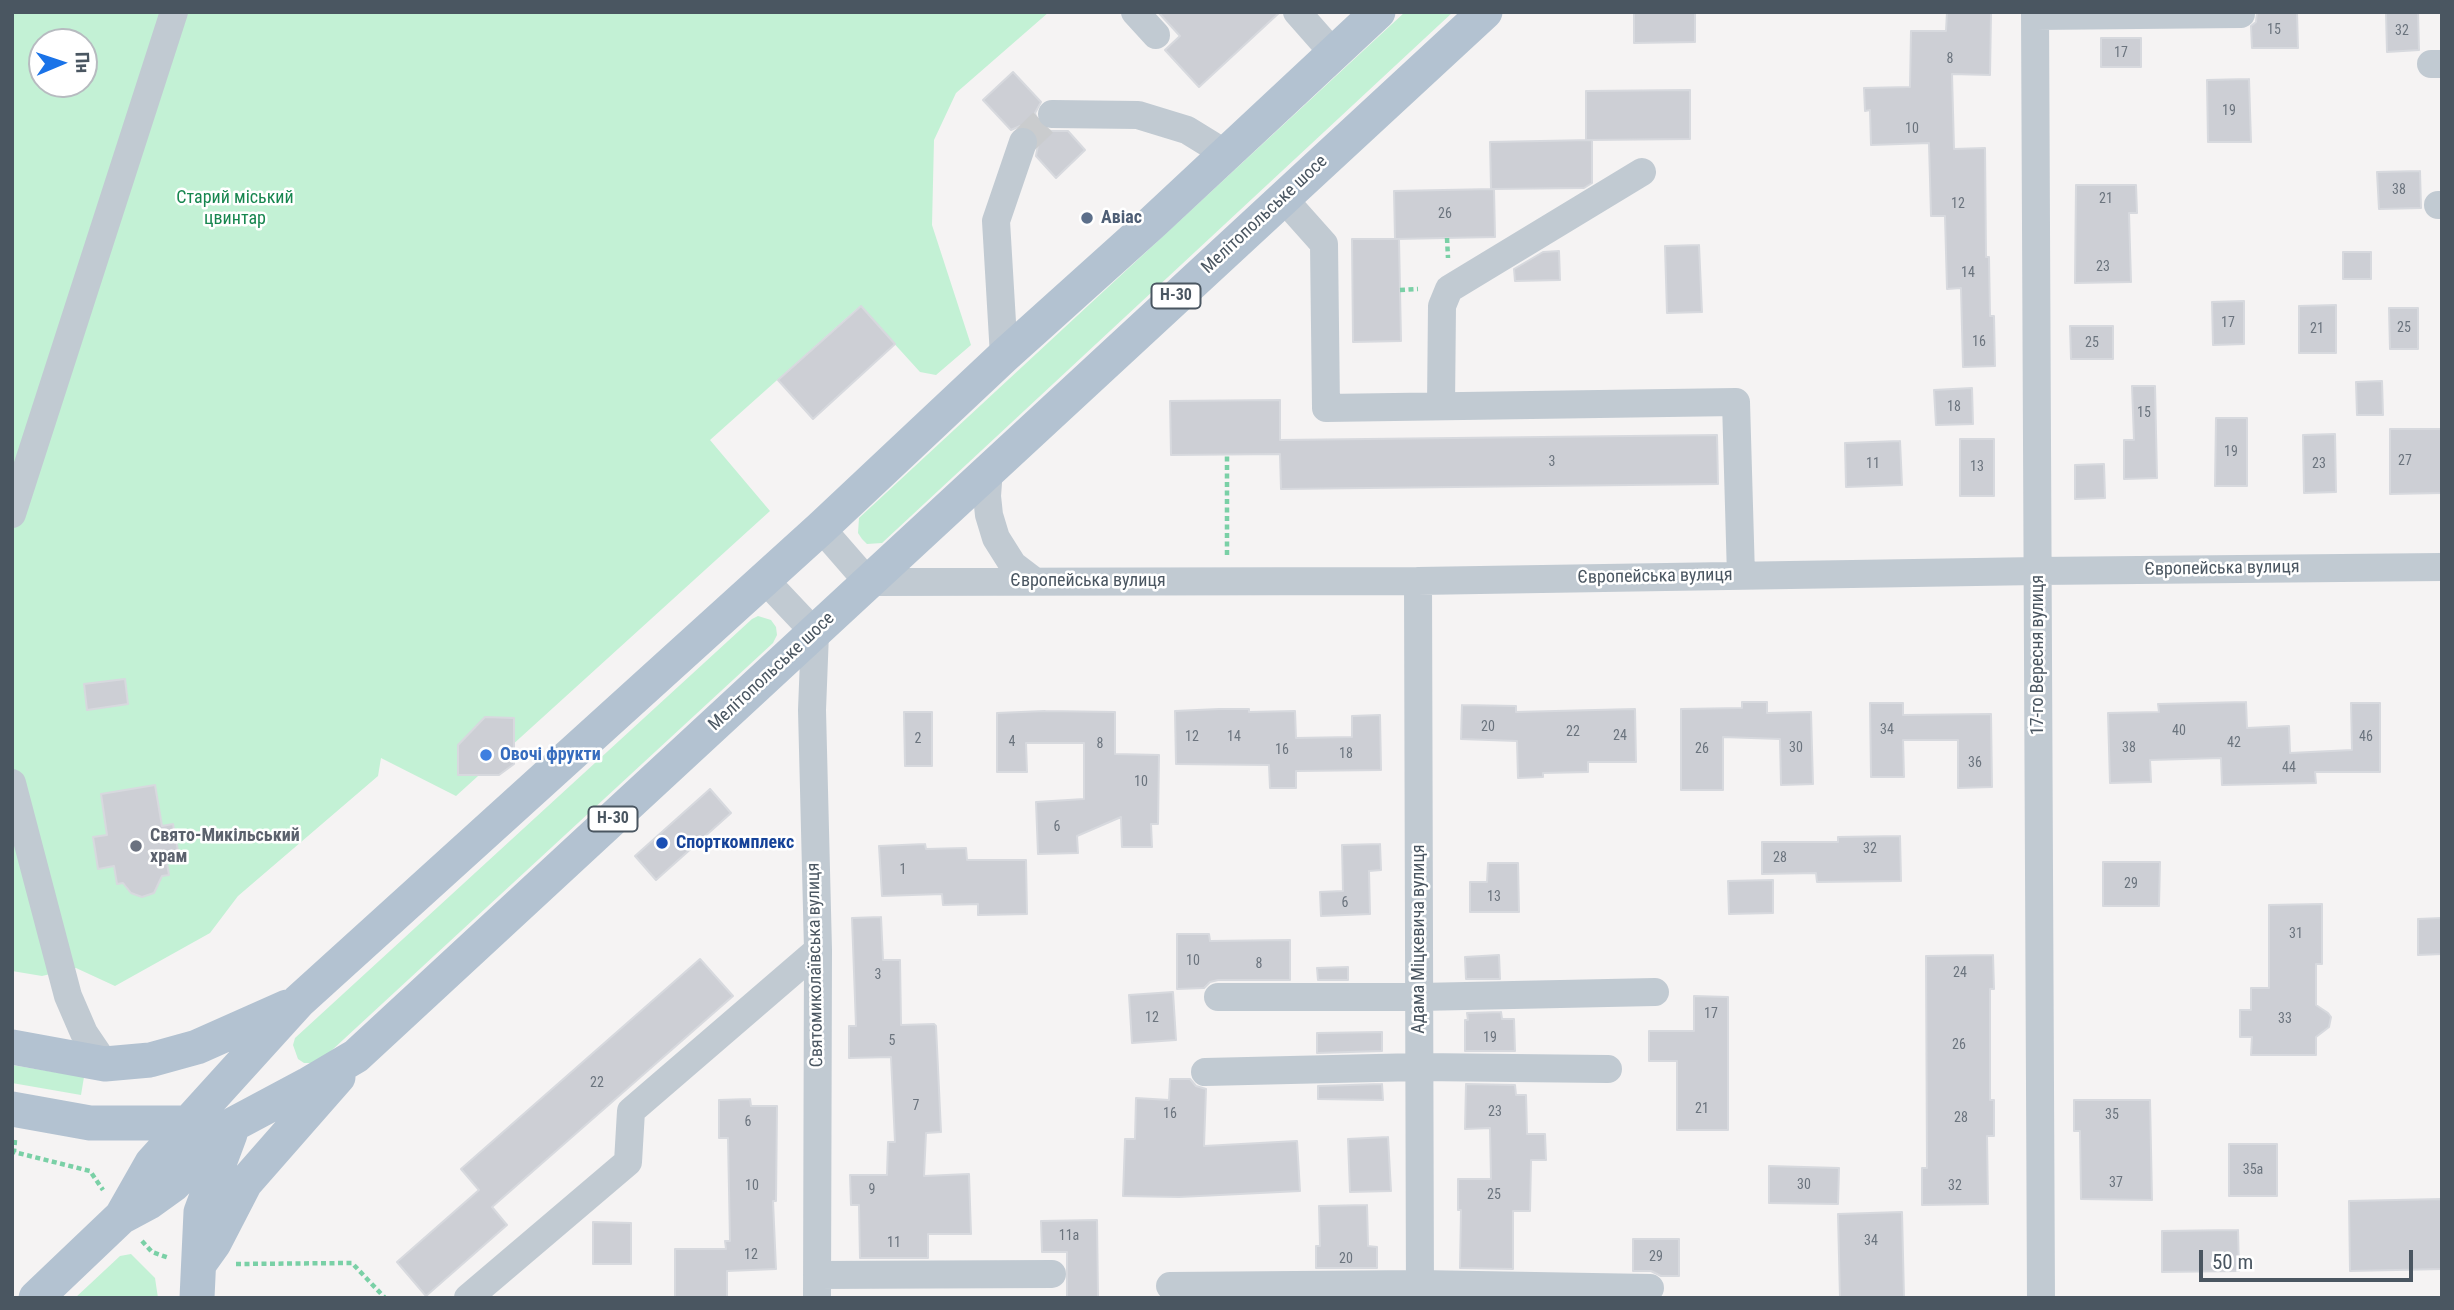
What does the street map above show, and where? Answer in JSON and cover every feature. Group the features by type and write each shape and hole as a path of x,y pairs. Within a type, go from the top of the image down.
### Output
{"main road":[{"path":"163,1174 188,1123 299,1001 821,528 1378,12"},
{"name":"Мелітопольське шосе","path":"36,1298 163,1174 234,1124 356,1055 1485,12"},
{"path":"12,1047 105,1064 150,1060 197,1047 299,1001"},
{"path":"197,1282 201,1212 234,1124 299,1001"},
{"path":"197,1282 245,1184 356,1055"},
{"path":"12,1109 90,1123 234,1124"},
{"path":"90,1123 137,1149 163,1174 197,1282"}],"street":[{"path":"12,514 173,12"},
{"path":"1135,12 1156,35"},
{"path":"1297,12 1334,54"},
{"path":"2035,14 2241,14"},
{"name":"17-го Вересня вулиця","path":"2035,14 2041,1298"},
{"path":"1052,114 1138,115 1187,130 1226,154"},
{"path":"1004,356 996,221 1023,142"},
{"path":"1441,406 1442,306 1449,289 1642,172"},
{"path":"1283,198 1324,244 1326,408 1737,402 1741,576"},
{"path":"989,469 987,496 996,538 1013,565 1034,582"},
{"path":"821,528 868,582"},
{"name":"Європейська вулиця","path":"868,582 1418,581 2442,567"},
{"path":"764,579 815,633"},
{"name":"Адама Міцкевича вулиця","path":"1418,581 1420,1291"},
{"name":"Святомиколаївська вулиця","path":"815,633 812,710 818,950 817,1286"},
{"path":"12,783 68,996 85,1033 105,1064"},
{"path":"468,1298 628,1162 631,1111 818,950"},
{"path":"1218,997 1419,997 1655,992"},
{"path":"1205,1072 1419,1067 1608,1069"},
{"path":"817,1286 1052,1274"},
{"path":"1170,1286 1420,1291 1650,1288"}],"path":[{"path":"1227,454 1227,581"}],"green space":[{"name":"Старий міський цвинтар","path":"12,12 1049,12 956,93 934,140 932,225 971,345 936,375 920,372 860,306 710,440 770,511 456,796 381,758 378,776 238,896 210,933 115,986 76,968 42,976 12,971"},
{"path":"1405,12 1453,12 882,543 867,544 862,539 858,533 859,518"},
{"path":"758,616 771,620 776,627 777,635 773,643 318,1063 304,1063 298,1059 293,1045 295,1038"},
{"path":"12,1065 84,1077 81,1095 12,1083"},
{"path":"131,1254 155,1278 158,1298 75,1298 120,1256"}],"building":[{"path":"1158,12 1280,12 1199,87 1165,50 1180,36"},
{"path":"1634,12 1695,12 1695,42 1634,43"},
{"path":"1947,12 1991,13 1990,75 1952,74 1954,149 1985,148 1986,257 1989,257 1990,316 1994,316 1995,366 1963,367 1961,288 1947,289 1945,216 1931,216 1929,143 1871,145 1870,110 1865,111 1864,88 1910,87 1911,31 1946,31"},
{"path":"2257,12 2297,12 2298,48 2252,48 2251,26 2256,22"},
{"path":"2386,12 2418,12 2419,50 2387,52"},
{"path":"2101,38 2141,38 2141,67 2101,67"},
{"path":"1013,72 1041,102 1035,113 1038,123 1051,131 1068,131 1085,150 1056,178 1036,156 1039,139 1035,131 1028,126 1011,130 983,100"},
{"path":"2249,79 2251,142 2208,142 2207,80"},
{"path":"1690,90 1690,139 1586,140 1586,91"},
{"path":"1592,140 1592,183 1584,188 1491,189 1490,142"},
{"path":"2420,171 2421,208 2379,209 2377,172"},
{"path":"2076,185 2136,185 2137,213 2129,213 2131,282 2075,283"},
{"path":"1494,189 1495,237 1395,239 1394,191"},
{"path":"1352,239 1399,239 1401,341 1353,342"},
{"path":"1699,245 1702,312 1667,313 1665,246"},
{"path":"1559,251 1560,280 1515,281 1514,269 1543,252"},
{"path":"2343,252 2371,252 2371,279 2343,279"},
{"path":"2244,301 2244,344 2213,345 2212,302"},
{"path":"2336,305 2336,353 2299,353 2299,306"},
{"path":"861,306 895,344 813,419 778,380"},
{"path":"2389,308 2418,308 2418,349 2390,349"},
{"path":"2070,326 2113,326 2113,359 2071,359"},
{"path":"2382,381 2383,415 2357,415 2356,382"},
{"path":"2132,386 2155,386 2157,478 2124,479 2124,440 2134,440"},
{"path":"1972,388 1973,424 1936,425 1934,390"},
{"path":"1280,400 1280,440 1717,435 1718,484 1281,489 1280,454 1171,455 1170,401"},
{"path":"2216,418 2247,418 2247,486 2215,486"},
{"path":"2390,429 2442,429 2442,493 2390,494"},
{"path":"2335,434 2336,492 2304,493 2303,435"},
{"path":"1960,439 1994,439 1994,496 1960,496"},
{"path":"1900,441 1902,485 1846,487 1845,443"},
{"path":"2104,464 2105,498 2075,499 2075,465"},
{"path":"125,679 128,704 87,710 84,684"},
{"path":"1742,702 1767,702 1767,713 1811,712 1813,784 1781,785 1780,739 1723,737 1723,790 1681,790 1681,709 1742,708"},
{"path":"2246,702 2247,728 2289,726 2290,753 2352,750 2351,703 2380,703 2380,772 2315,772 2316,783 2222,785 2221,758 2150,760 2151,782 2110,783 2108,713 2159,712 2158,704"},
{"path":"1870,703 1903,703 1903,715 1991,714 1992,787 1958,788 1958,740 1903,740 1904,777 1871,777"},
{"path":"1462,705 1516,706 1516,712 1635,709 1636,762 1588,762 1588,772 1543,773 1543,777 1518,778 1517,741 1461,739"},
{"path":"1249,709 1249,712 1295,711 1296,738 1352,737 1352,716 1380,715 1381,770 1296,771 1296,788 1270,788 1269,765 1176,764 1175,711"},
{"path":"904,712 932,712 932,766 905,766"},
{"path":"1115,712 1115,754 1159,755 1158,824 1151,824 1152,847 1122,847 1121,817 1077,836 1078,853 1038,854 1036,802 1084,799 1084,743 1026,743 1027,772 997,772 997,713"},
{"name":"Овочі фрукти","path":"485,717 514,718 514,764 499,775 458,775 458,745"},
{"name":"Свято-Микільський храм","path":"155,785 162,826 173,824 179,856 166,858 169,875 162,876 154,893 142,897 131,893 123,883 117,884 114,866 98,869 93,837 107,835 101,794"},
{"path":"710,789 731,813 656,880 635,856"},
{"path":"1900,836 1901,881 1817,882 1816,873 1762,874 1762,842 1838,842 1838,837"},
{"path":"925,844 926,849 966,848 967,860 1026,860 1027,914 978,915 978,904 943,905 942,894 882,896 879,846"},
{"path":"1380,844 1381,870 1369,871 1370,914 1321,916 1320,892 1343,891 1342,845"},
{"path":"2103,862 2160,862 2159,906 2103,906"},
{"path":"1488,863 1518,863 1519,912 1470,912 1470,882 1487,882"},
{"path":"1773,880 1773,913 1729,914 1728,881"},
{"path":"2322,904 2322,964 2316,964 2316,1005 2331,1017 2329,1027 2316,1037 2316,1055 2251,1055 2252,1037 2240,1037 2240,1010 2251,1010 2251,988 2269,988 2269,905"},
{"path":"881,917 883,960 900,960 901,1025 936,1026 941,1132 926,1133 924,1176 969,1174 971,1234 928,1234 928,1258 860,1258 859,1205 851,1205 850,1175 887,1175 888,1142 895,1142 891,1057 849,1058 849,1026 856,1026 852,918"},
{"path":"2442,918 2442,954 2418,955 2418,919"},
{"path":"1177,934 1209,934 1210,941 1290,940 1290,980 1218,980 1210,982 1204,988 1177,989"},
{"path":"1499,955 1500,979 1466,979 1465,957"},
{"path":"1993,955 1994,989 1990,989 1990,1100 1994,1100 1994,1136 1987,1136 1988,1204 1922,1205 1922,1168 1927,1168 1926,956"},
{"path":"700,959 733,996 492,1207 507,1225 426,1296 397,1262 479,1190 461,1169"},
{"path":"1348,967 1348,980 1318,980 1317,968"},
{"path":"1173,992 1176,1040 1132,1043 1129,995"},
{"path":"1694,996 1728,997 1728,1130 1677,1130 1677,1061 1649,1061 1649,1031 1694,1031"},
{"path":"1501,1012 1502,1019 1514,1019 1515,1051 1465,1051 1467,1013"},
{"path":"1382,1032 1382,1051 1317,1053 1317,1033"},
{"path":"1170,1079 1190,1079 1196,1086 1206,1089 1204,1146 1297,1141 1300,1191 1179,1197 1123,1196 1125,1139 1135,1139 1136,1098 1169,1100"},
{"path":"1382,1084 1383,1100 1318,1099 1318,1086"},
{"path":"1466,1084 1515,1085 1516,1095 1526,1095 1527,1134 1545,1134 1546,1160 1531,1160 1530,1211 1513,1211 1513,1269 1460,1268 1461,1210 1458,1210 1458,1179 1491,1179 1490,1128 1465,1129"},
{"path":"750,1099 751,1106 777,1106 776,1201 773,1201 776,1269 727,1271 727,1298 675,1298 675,1249 726,1249 725,1241 730,1241 728,1138 719,1138 719,1100"},
{"path":"2074,1100 2150,1100 2152,1200 2081,1199 2080,1131 2074,1131"},
{"path":"1388,1137 1391,1191 1350,1192 1348,1139"},
{"path":"2229,1144 2277,1144 2277,1196 2229,1196"},
{"path":"1769,1166 1839,1168 1838,1204 1769,1203"},
{"path":"2442,1199 2442,1269 2350,1271 2349,1201"},
{"path":"1367,1205 1368,1246 1377,1247 1377,1268 1316,1268 1316,1246 1320,1246 1319,1206"},
{"path":"1902,1212 1904,1298 1840,1298 1838,1214"},
{"path":"1097,1220 1098,1298 1067,1298 1067,1252 1042,1252 1041,1221"},
{"path":"593,1222 631,1223 631,1264 593,1264"},
{"path":"2238,1230 2239,1271 2162,1272 2162,1231"},
{"path":"1633,1239 1679,1239 1679,1276 1633,1271"}],"tunnel":[{"path":"1023,142 1052,114"}],"place":[{"name":"Авіас","path":"1087,218"},
{"name":"Овочі фрукти","path":"486,755"},
{"name":"Спорткомплекс","path":"662,843"},
{"name":"Свято-Микільський храм","path":"136,846"}]}
